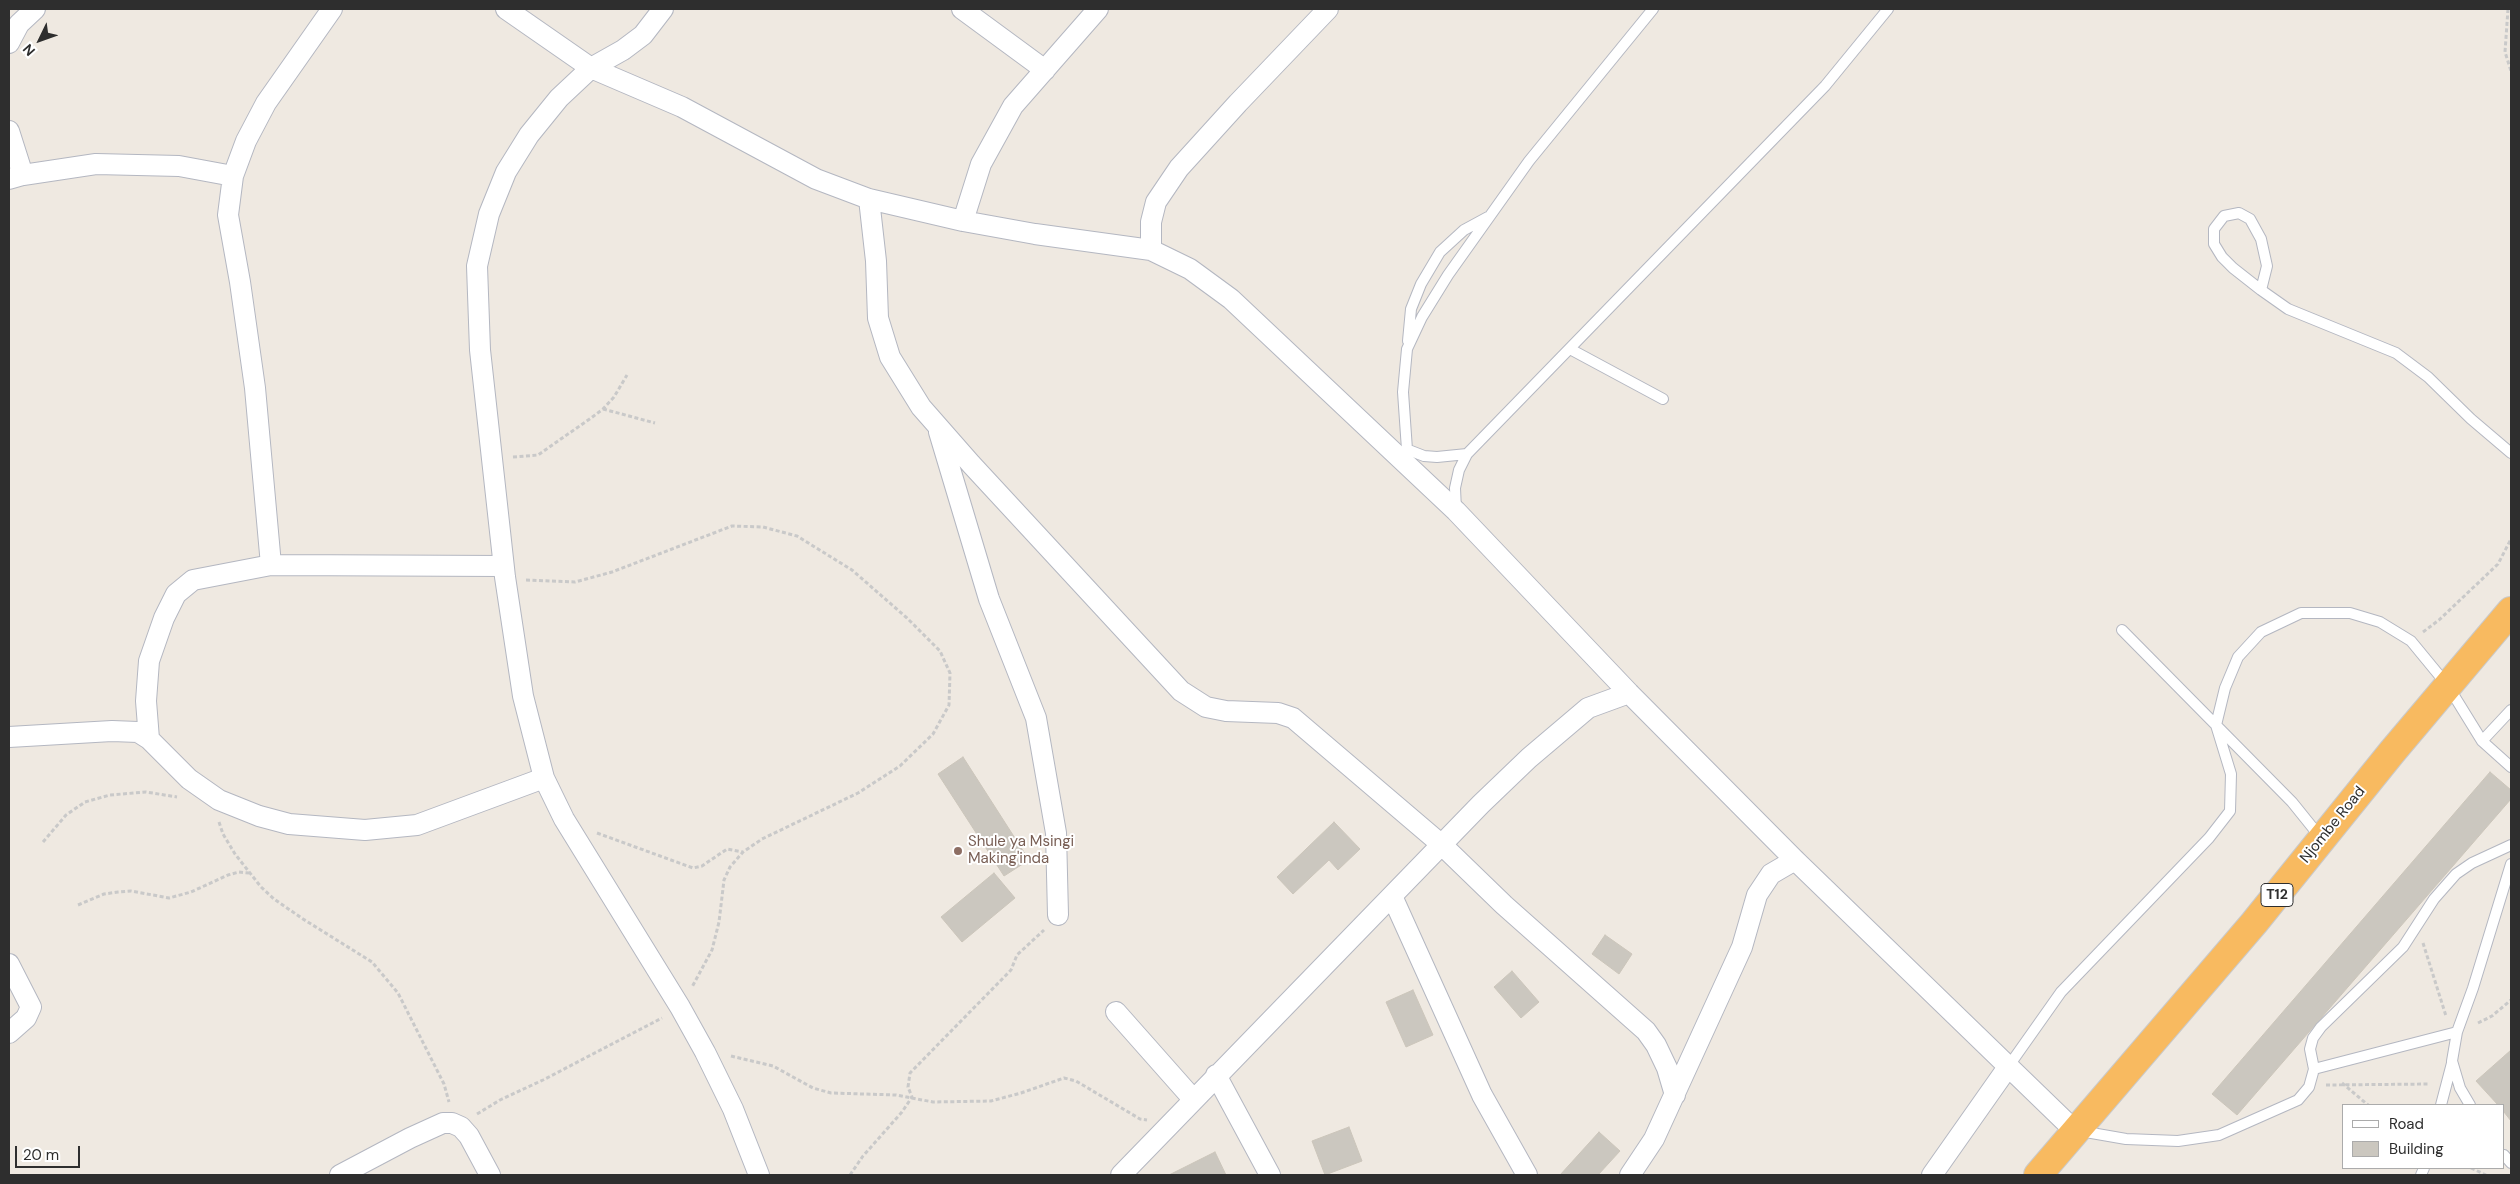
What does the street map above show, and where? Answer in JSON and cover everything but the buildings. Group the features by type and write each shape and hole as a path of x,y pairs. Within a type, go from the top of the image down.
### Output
{"highway":[{"name":"Njombe Road","path":"2038,1175 2074,1130 2254,923 2511,611"}],"street":[{"path":"9,43 19,24 34,9"},
{"path":"272,565 255,388 240,282 228,215 233,176 246,141 266,103 332,9"},
{"path":"506,9 591,68 682,107 816,179 869,199 963,221 1034,234 1151,250 1190,269 1232,299 1407,458 1629,693 1795,860 2074,1130"},
{"path":"663,9 643,35 623,50 591,68 559,98 529,135 506,172 489,214 478,266 480,350 504,571 523,696 544,778 564,819 680,1007 705,1052 733,1109 759,1175"},
{"path":"962,9 1044,70"},
{"path":"963,221 981,164 1013,106 1098,9"},
{"path":"1151,250 1151,222 1156,202 1179,168 1328,9"},
{"path":"9,131 16,177 96,164 179,166 233,176"},
{"path":"869,199 876,260 878,318 890,358 921,407 936,424 1181,691 1206,708 1226,712 1278,713 1293,718 1442,845 1504,905 1646,1030 1667,1068 1675,1095"},
{"path":"936,424 989,599 1036,718 1056,833 1058,915"},
{"path":"149,738 146,701 149,661 164,618 176,594 193,580 272,565 504,571"},
{"path":"1121,1175 1481,804 1576,716 1602,702 1629,693"},
{"path":"9,737 138,732 149,738 188,779 219,800 259,816 289,824 365,830 417,826 544,778"},
{"path":"1630,1175 1654,1139 1742,947 1756,895 1771,874 1795,860"},
{"path":"1392,896 1482,1095 1526,1175"},
{"path":"9,964 31,1007 26,1018 9,1033"},
{"path":"1116,1012 1193,1099"},
{"path":"1932,1175 2008,1067"},
{"path":"1216,1075 1270,1175"},
{"path":"340,1175 410,1138 443,1124 457,1125 469,1136 490,1175"}],"lane":[{"path":"1407,349 1422,317 1448,276 1528,161 1653,9"},
{"path":"1456,511 1455,488 1459,470 1467,454 1825,86 1888,9"},
{"path":"2261,290 2267,266 2261,239 2250,220 2239,213 2224,216 2214,229 2214,244 2222,257 2233,268 2261,290 2288,309 2396,353 2428,377 2471,419 2511,453"},
{"path":"1467,454 1407,458 1403,392 1411,309 1420,284 1440,252 1464,230 1491,216"},
{"path":"1570,349 1664,399"},
{"path":"2008,1067 2061,992 2209,838 2230,811 2231,774 2216,725 2225,688 2238,658 2262,632 2301,613 2350,613 2380,622 2411,641 2448,686 2482,741 2511,767"},
{"path":"2122,630 2292,802 2322,839"},
{"path":"2482,741 2511,710"},
{"path":"2074,1130 2126,1139 2178,1141 2219,1135 2298,1100 2309,1087 2314,1068 2310,1048 2317,1032 2397,953 2416,928 2434,899 2456,874 2472,863 2511,846"},
{"path":"2441,1104 2452,1061 2454,1033 2473,988 2511,864"},
{"path":"2314,1068 2454,1033"},
{"path":"2452,1061 2460,1088 2469,1104"}],"path":[{"path":"2508,9 2505,52 2511,71"},
{"path":"490,454 516,458 538,455 603,409 627,375"},
{"path":"603,409 655,423"},
{"path":"219,800 217,813 223,834 250,873 274,899 372,962 398,992 444,1084 457,1125 500,1100 651,1025 680,1007 712,950 719,922 724,880 730,867 743,852 762,839 858,793 900,766 932,734 949,705 950,673 940,652 907,618 852,570 797,536 763,527 732,526 612,572 574,582 546,583 504,571"},
{"path":"2411,641 2439,620 2498,564 2511,539"},
{"path":"42,842 66,815 85,802 110,796 146,792 180,798"},
{"path":"564,819 609,838 693,868 702,866 728,849 743,852"},
{"path":"78,905 104,894 131,891 169,898 191,892 228,875 239,872 250,873"},
{"path":"912,1097 908,1087 910,1073 1011,970 1017,955 1058,915"},
{"path":"2416,928 2429,958 2454,1033 2492,1016 2511,1000"},
{"path":"705,1052 757,1061 773,1066 813,1088 831,1093 876,1093 912,1097 933,1102 991,1101 1022,1093 1064,1078 1076,1081 1140,1119 1173,1120"},
{"path":"2309,1087 2342,1083 2446,1084"},
{"path":"2342,1083 2367,1104"},
{"path":"850,1175 862,1156 902,1112 912,1097"},
{"path":"2473,1169 2486,1175"}],"place":[{"name":"Shule ya Msingi Making'inda","path":"958,851"}]}
